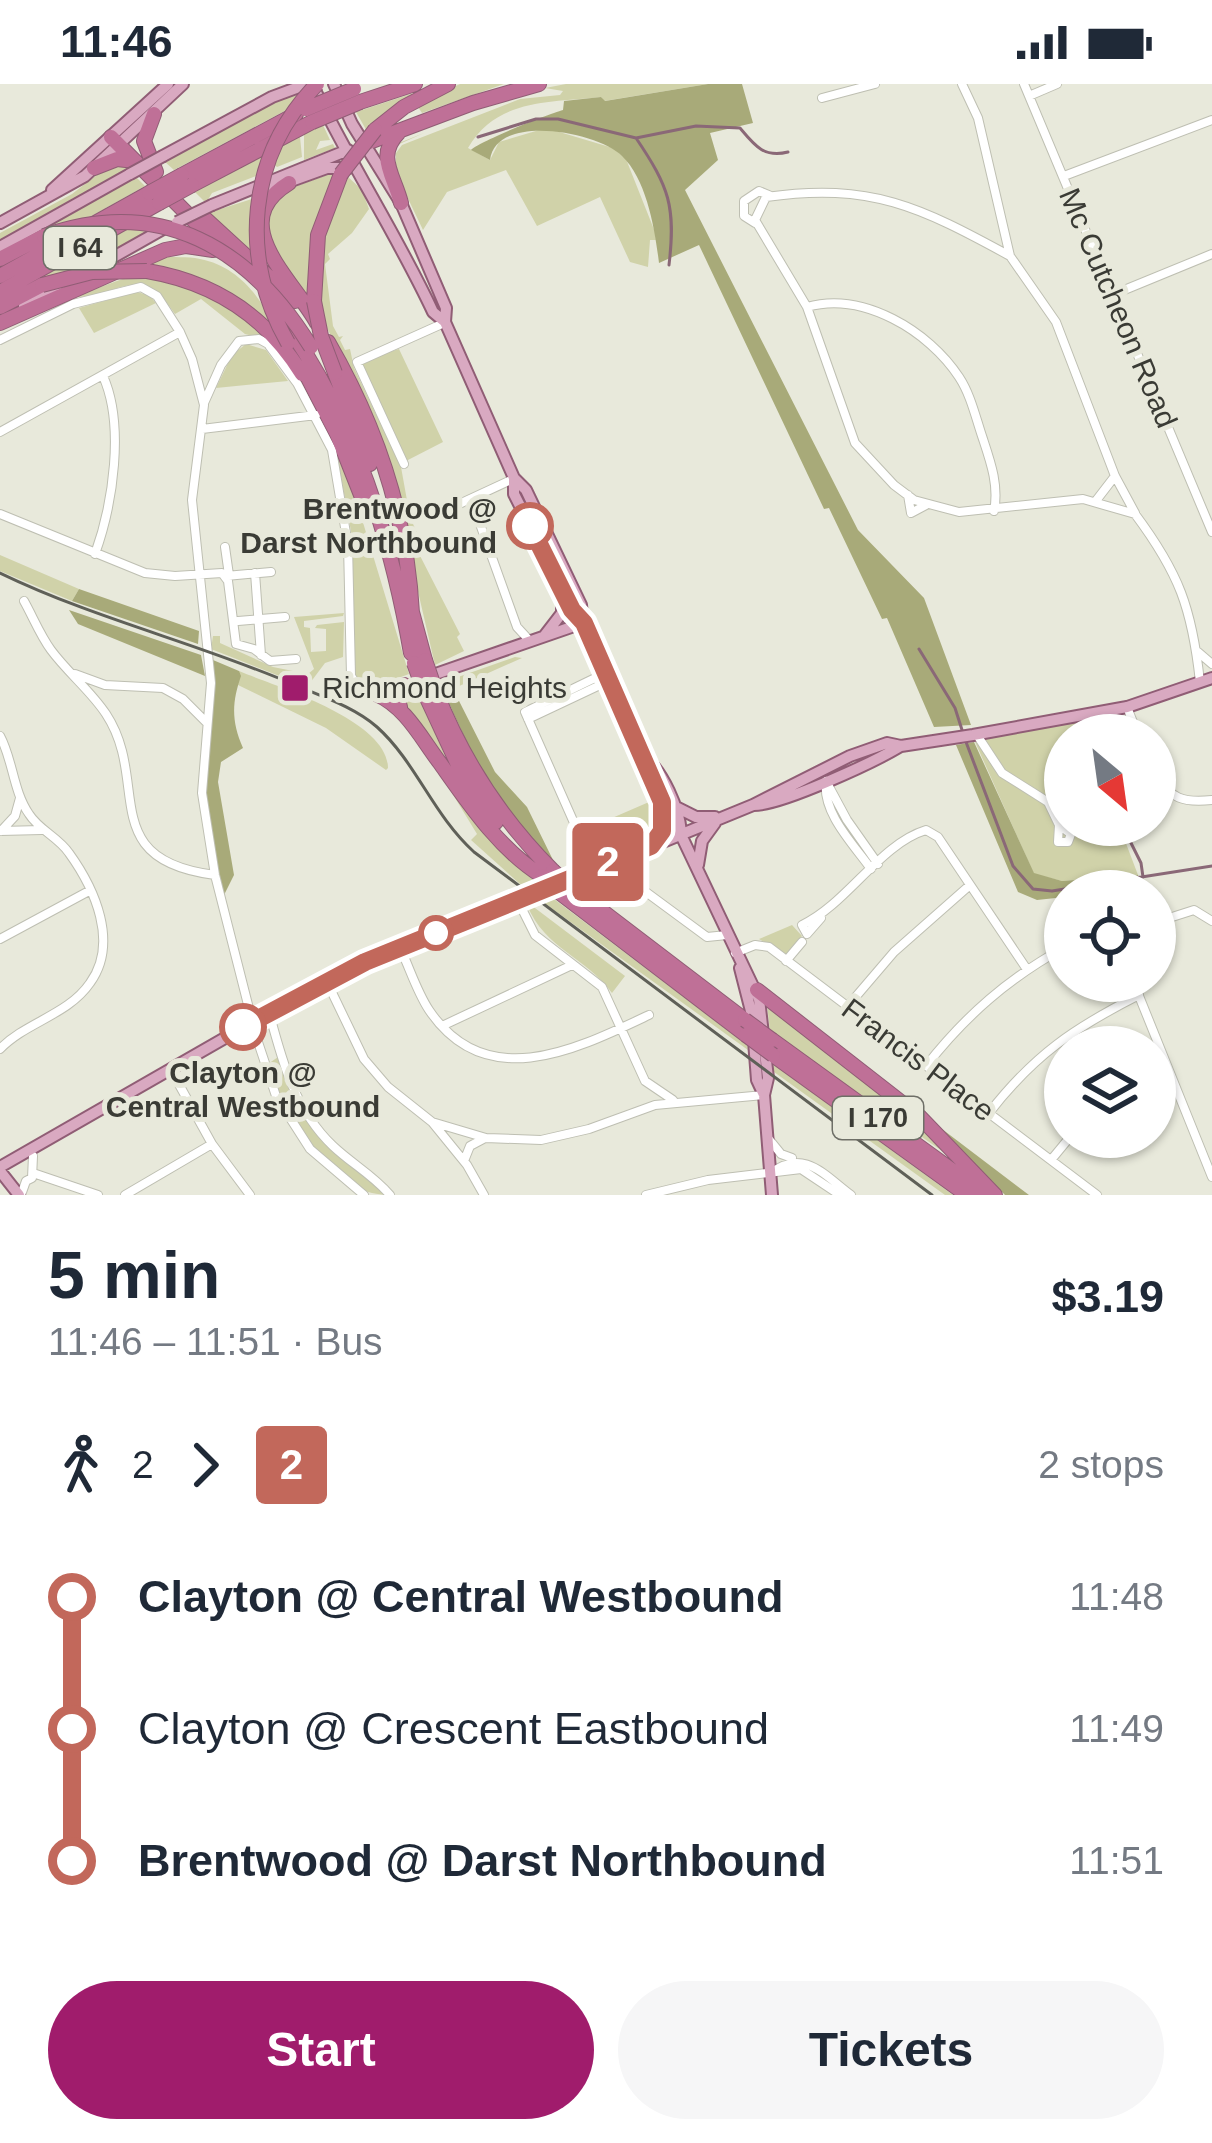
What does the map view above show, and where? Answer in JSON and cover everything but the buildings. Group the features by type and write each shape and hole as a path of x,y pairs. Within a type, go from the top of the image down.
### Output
{"highway":[{"path":"312,84 278,136 258,196 256,239 259,273 288,343 319,398"},
{"name":"I 64","path":"0,275 309,115 361,92 415,84"},
{"path":"363,444 320,336 314,257 320,222 341,174 375,130 404,107 448,84"},
{"path":"364,144 539,84"},
{"path":"154,114 144,141 156,172"},
{"path":"401,203 385,158 388,145 403,129"},
{"path":"118,138 132,168"},
{"path":"118,138 285,290 328,343"},
{"path":"94,168 117,159 132,168 236,263 285,321 343,422 372,498 417,659"},
{"path":"289,183 263,207 261,234 366,413 404,545 412,613"},
{"name":"I 64","path":"0,292 154,198"},
{"path":"0,259 44,236 86,225 119,223 188,234 221,250 264,282 311,347 363,444"},
{"path":"0,321 175,247 207,248 236,263"},
{"path":"0,307 42,285 92,272 146,271 206,287 248,312 276,338 319,398"},
{"name":"I 170","path":"319,398 353,472 431,694 487,793 548,874 967,1195"},
{"name":"I 170","path":"363,444 412,613 417,659"},
{"path":"404,685 397,695 400,707 478,816 516,858 548,874"},
{"path":"376,694 400,707"},
{"path":"757,990 920,1117 990,1195"},
{"name":"I 170","path":"772,1048 990,1195"}],"main road":[{"path":"0,223 94,168 168,84"},
{"path":"41,200 154,114 183,84"},
{"path":"272,97 285,84"},
{"path":"0,247 132,168 164,156 272,97 312,84 388,219 433,312 445,322 514,478 526,490 581,605 584,623"},
{"path":"334,84 401,203 446,308 445,322"},
{"path":"0,321 177,222 364,144"},
{"path":"231,197 339,166 362,176"},
{"path":"514,478 514,494 584,623 644,756 657,769 667,802 737,958 752,1015 757,1080 764,1095"},
{"path":"545,635 562,613 562,590"},
{"path":"404,685 584,623"},
{"path":"7,1181 68,1131 269,1012 326,980 401,948 724,817 766,806 901,746 1126,707 1206,680"},
{"path":"753,806 763,797 864,751 887,743 901,746"},
{"path":"667,802 696,817 724,817"},
{"path":"651,846 662,831 667,802"},
{"path":"699,874 702,841 724,817"},
{"path":"737,958 757,990 768,1078 764,1095 772,1195"},
{"path":"7,1181 68,1131"}],"street":[{"path":"822,98 875,84"},
{"path":"962,84 978,118 1010,256 1057,322 1115,476 1181,584 1206,680"},
{"name":"Mc Cutcheon Road","path":"1024,84 1212,532"},
{"path":"1029,96 1057,84"},
{"path":"1064,176 1212,120"},
{"path":"1010,256 939,216 878,196 825,190 771,196 760,191 744,201 744,216 756,221 807,307 855,443 908,495 958,512 1060,500 1095,502 1135,514"},
{"path":"756,221 758,206 771,196"},
{"path":"984,242 1003,226"},
{"path":"1112,295 1212,254"},
{"path":"0,340 94,296 141,287 157,296 180,332 204,405"},
{"path":"807,307 857,306 898,321 929,345 963,385 998,493 994,511"},
{"path":"404,464 358,366 361,358 445,322"},
{"path":"0,432 180,332"},
{"path":"364,1195 310,1149 269,1079 215,875 202,794 211,682 192,480 204,405 234,345 249,338 268,344 316,416 332,450 348,545 350,672 361,690 376,694 404,685"},
{"path":"194,365 208,369 221,365"},
{"path":"95,554 106,522 116,418 104,376"},
{"path":"202,429 316,416"},
{"path":"1095,502 1115,476"},
{"path":"440,513 514,478"},
{"path":"998,493 1015,508"},
{"path":"471,499 517,627 530,640"},
{"path":"0,514 145,573 227,576 271,572"},
{"path":"225,547 234,640 274,662 296,659"},
{"path":"255,573 261,655"},
{"path":"24,601 48,646 103,711 121,748 131,816 145,844 173,866 215,875"},
{"path":"238,621 284,617"},
{"path":"508,648 517,627"},
{"path":"1196,651 1212,664"},
{"path":"73,674 119,687 163,688 183,699 206,722"},
{"path":"608,677 598,686 527,715 601,865 707,937 727,934"},
{"path":"103,711 108,693 119,687"},
{"path":"1126,707 1129,714"},
{"path":"975,735 1002,773 1044,799"},
{"path":"0,736 12,757 20,798 43,830 69,854 89,890 105,945 97,973 72,1003 0,1049"},
{"path":"826,781 875,866"},
{"path":"0,831 14,816 20,798"},
{"path":"1176,798 1182,802 1212,800"},
{"path":"0,831 43,830"},
{"path":"802,925 807,934 875,866 915,833 926,830 938,836 1026,968"},
{"path":"847,1007 894,952 970,885"},
{"path":"0,939 89,890"},
{"path":"517,900 535,935 602,987 644,1081 646,1096 637,1110"},
{"path":"1176,916 1194,910 1212,921"},
{"path":"786,962 802,942"},
{"name":"Francis Place","path":"737,958 762,944 1097,1195"},
{"path":"401,948 422,997 442,1026 469,1047 498,1058 528,1060 560,1053 649,1015"},
{"path":"926,1066 981,1004 1044,958"},
{"path":"442,1026 572,965"},
{"path":"326,980 364,1059 388,1087 432,1122 484,1195"},
{"path":"989,1113 1049,1047 1125,1002"},
{"path":"269,1012 287,1074 312,1121 390,1195"},
{"path":"171,1070 212,1144 250,1195"},
{"path":"644,1081 674,1101"},
{"path":"1176,1088 1212,1177"},
{"path":"432,1122 486,1138 554,1138 674,1101 764,1095"},
{"path":"767,1137 781,1154 808,1162 851,1195"},
{"path":"464,1161 470,1146 486,1138"},
{"path":"124,1195 212,1144"},
{"path":"33,1156 33,1174"},
{"path":"770,1174 799,1160"},
{"path":"646,1195 708,1180 801,1169 840,1195"},
{"path":"7,1181 33,1174 98,1195"}],"green space":[{"path":"460,84 504,84 422,113 416,104"},
{"path":"708,84 604,101 601,97 526,106 494,120 468,148 490,160 499,142 546,128 613,148 626,159 655,232 648,267 630,262 600,197 537,226 506,170 447,192 423,230 390,161 394,145 424,133 395,146 392,160 396,165 402,145 520,99 560,95 563,91 545,88"},
{"path":"708,84 742,84 753,123 710,133 718,160 685,190 858,530 924,598 971,725 934,727 887,618 882,619 829,508 824,509 699,245 659,263 644,192 631,166 610,147 550,131 510,136 496,145 490,160 471,150 563,110 564,101 601,97 605,101"},
{"path":"429,88 368,133 356,112"},
{"path":"305,89 294,106 174,170 164,161 273,102"},
{"path":"323,125 330,140 320,141 316,150 333,144 335,148 304,160 304,135 300,137 302,157 277,167 272,163 279,146"},
{"path":"268,152 261,174 212,193 206,203 195,192"},
{"path":"111,164 134,166 0,240 0,233 72,194"},
{"path":"338,171 314,232 311,303 266,236 266,211 294,187"},
{"path":"346,175 362,190 369,209 328,254 325,264 333,326 343,336 345,350 350,349 354,368 401,467 417,533 414,544 460,634 457,637 464,651 435,665 386,453 364,397 322,319 320,247"},
{"path":"136,177 145,186 81,222 48,231 46,226"},
{"path":"255,198 253,253 208,213"},
{"path":"131,227 153,230 81,270 40,278"},
{"path":"162,256 200,259 227,269 258,298 280,336 266,322 139,266"},
{"path":"146,275 213,298 269,340 245,334 201,299 175,314 150,288 138,285 73,297"},
{"path":"136,292 149,295 156,303 94,333 79,308"},
{"path":"246,344 266,350 288,381 216,388 232,355"},
{"path":"399,349 443,442 406,461 361,367 363,360"},
{"path":"335,444 409,674 374,687 359,681 353,670 353,542"},
{"path":"0,555 79,589 72,601 0,571"},
{"path":"79,589 199,631 198,644 72,601"},
{"path":"69,610 201,655 205,676 78,624"},
{"path":"344,613 304,621 304,627 310,628 311,652 326,651 326,629 315,628 317,625 344,622 343,657 325,663 307,687 211,649 213,636 220,636 220,643 273,667 308,674 314,669 294,617"},
{"path":"522,658 457,687 458,695 447,698 441,683"},
{"path":"213,660 241,676 234,712 243,748 221,762 218,782 234,875 224,895 206,795"},
{"path":"239,671 351,720 383,751 388,768 326,728 238,685"},
{"path":"415,689 446,758 465,787 402,704 402,694"},
{"path":"455,693 495,772 527,807 553,860 521,828 491,786 447,698"},
{"path":"1044,723 1044,846 1127,846 1136,870 1044,870 1044,876 1034,874 972,735"},
{"path":"974,742 1034,873 1044,876 1044,899 1018,892 956,745"},
{"path":"441,775 533,880 521,885 471,840 477,834"},
{"path":"649,802 659,825 655,833 604,855 594,853 587,838 589,828"},
{"path":"550,896 747,1045 748,1050 540,900"},
{"path":"527,905 625,976 612,993 544,932"},
{"path":"792,925 802,936 786,955 759,939"},
{"path":"767,1003 909,1110 958,1162 770,1032"},
{"path":"281,1055 312,1121 390,1195 367,1192 346,1182 312,1150 265,1066"},
{"path":"773,1064 953,1195 945,1195 774,1072"},
{"path":"938,1126 1029,1195 1005,1195"}],"waterway":[{"path":"478,137 536,119 558,119 636,138 668,198 669,265"},
{"path":"636,138 696,126 740,128 761,149 788,152"},
{"path":"919,649 955,708 963,733"},
{"path":"966,742 1013,866 1033,889 1052,891 1212,866"},
{"path":"1132,846 1142,870"}],"tram line":[{"path":"0,573 258,670 368,720 391,741 447,822 474,852 932,1195"}],"bus line":[{"name":"2","path":"243,1027 365,962 651,846 660,837 662,802 644,756 584,623 572,610 530,526"}],"place":[{"name":"Brentwood @ Darst Northbound","path":"530,526"},
{"name":"Richmond Heights","path":"295,688"},
{"name":"Clayton @ Central Westbound","path":"243,1027"}]}
